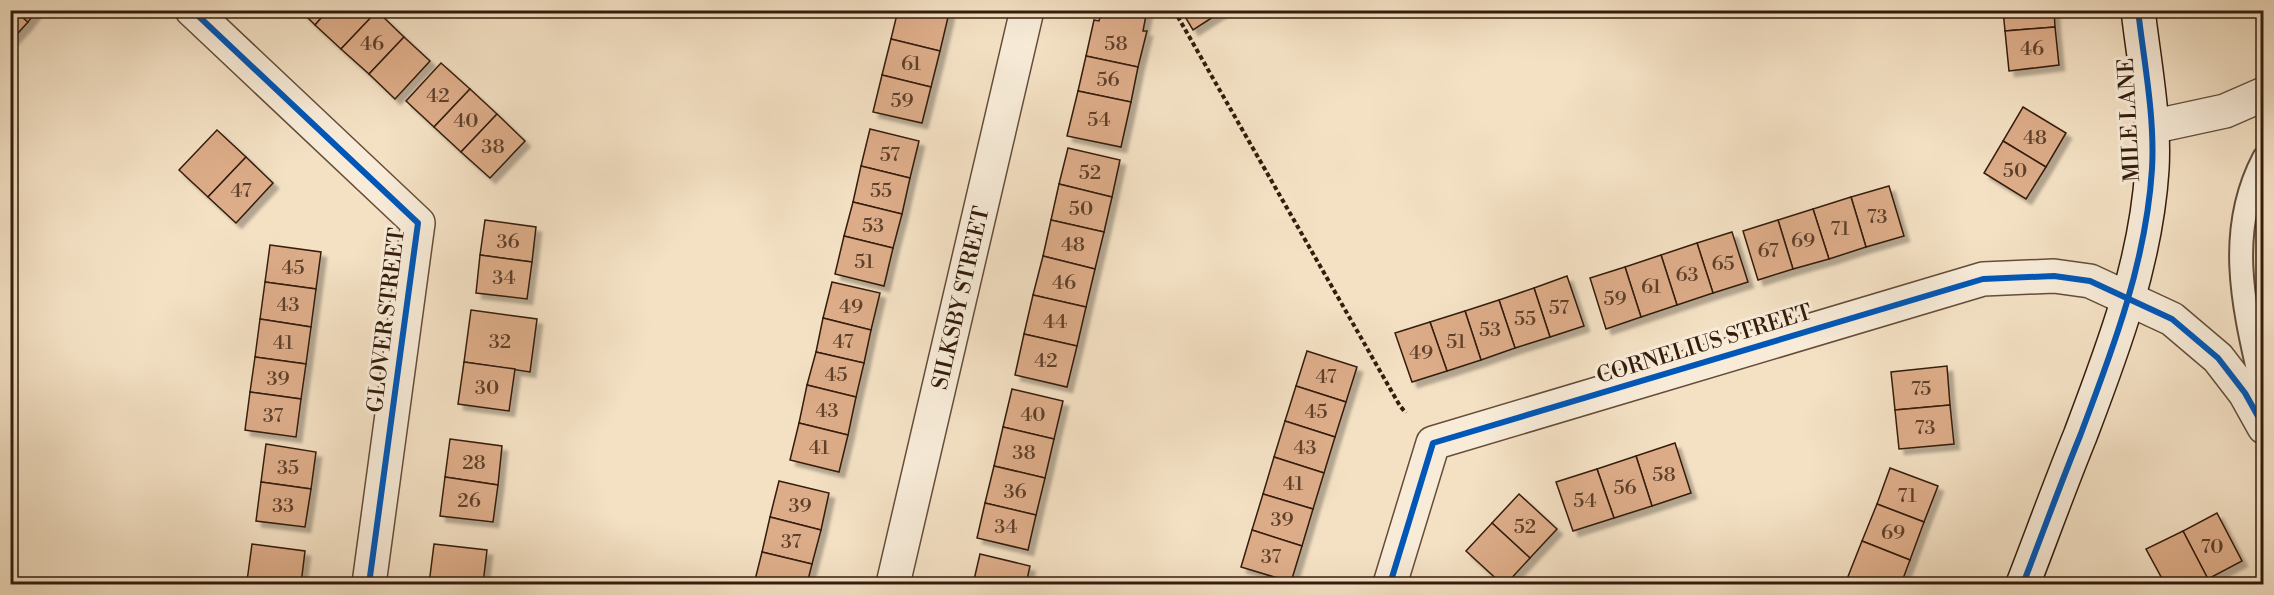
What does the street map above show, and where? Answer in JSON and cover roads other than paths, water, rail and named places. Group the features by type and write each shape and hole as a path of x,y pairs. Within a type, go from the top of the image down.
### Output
{"street":[{"name":"GLOVER STREET","path":"192,10 418,223 369,585"},
{"name":"SILKSBY STREET","path":"893,585 1027,10"},
{"name":"MILE LANE","path":"2023,585 2106,368 2130,298 2143,239 2152,166 2151,127 2138,10"},
{"path":"2151,127 2225,111 2264,94"},
{"name":"CORNELIUS STREET","path":"1390,585 1433,443 1983,279 2054,276 2090,281 2172,319 2217,357 2245,393 2264,427"}],"lane":[{"path":"2264,158 2256,173 2245,208 2240,259 2244,308 2264,396"}]}
